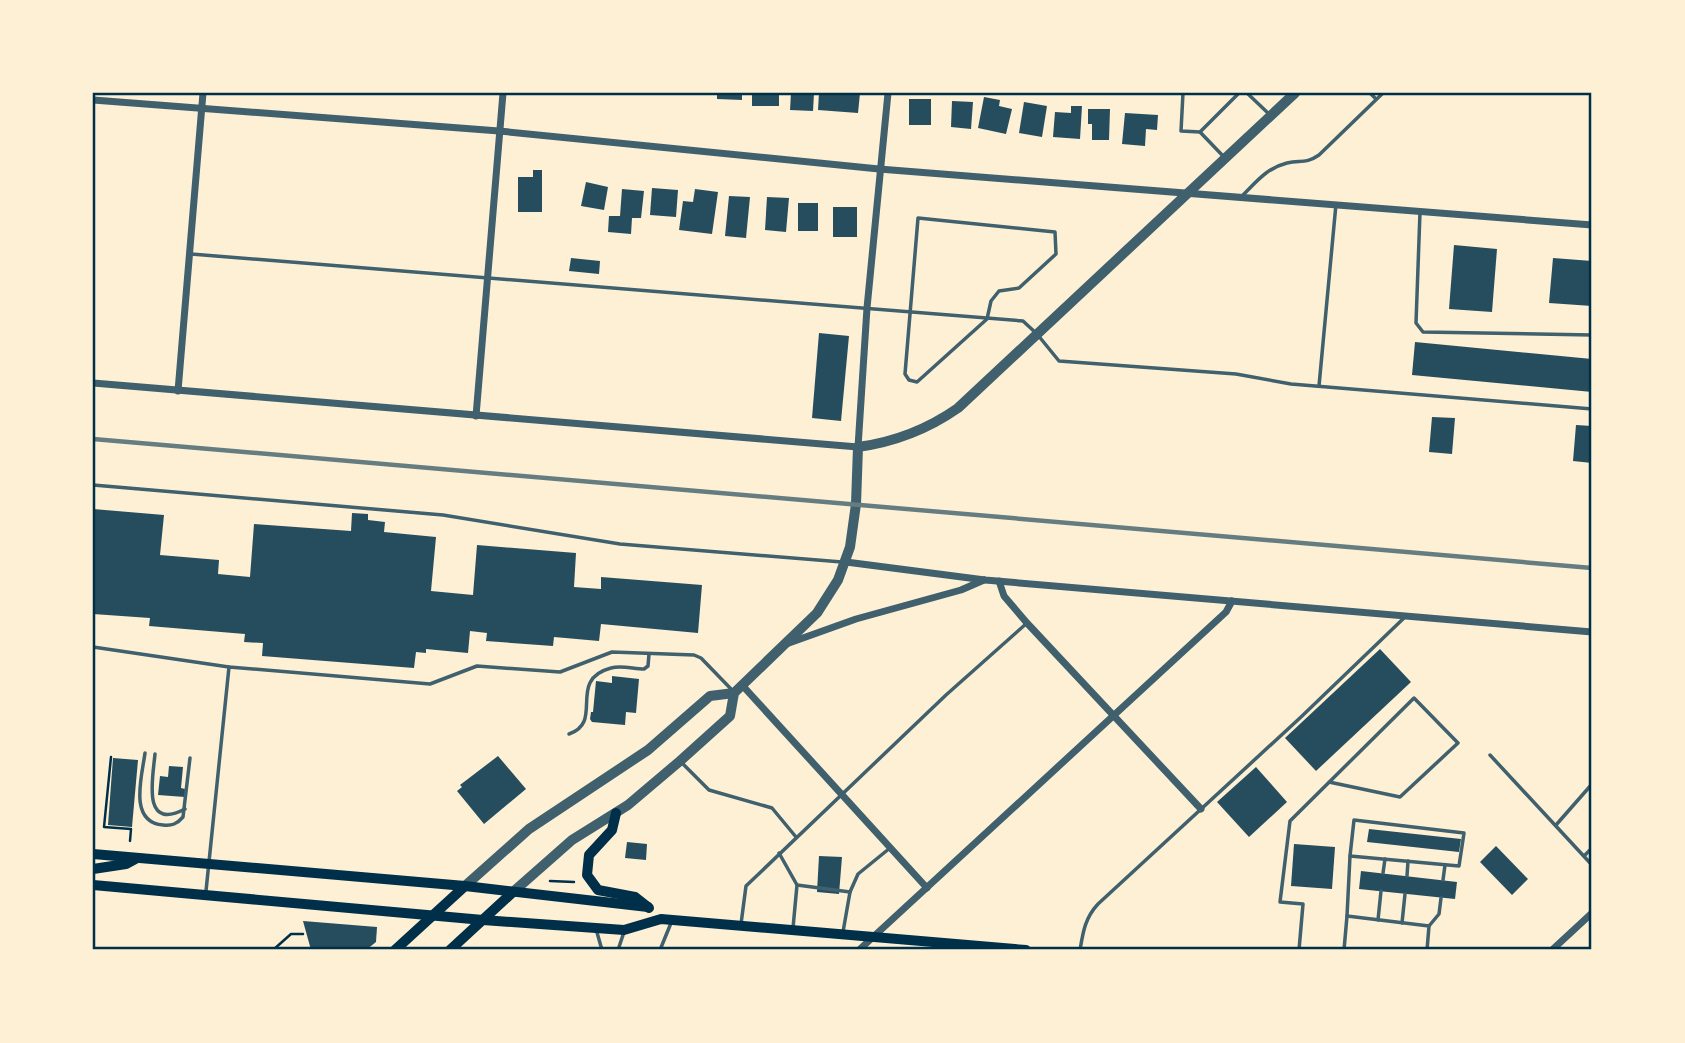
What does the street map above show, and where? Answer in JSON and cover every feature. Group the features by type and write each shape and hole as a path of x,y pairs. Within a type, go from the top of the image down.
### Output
{"main road":[{"path":"616,813 612,830 589,855 587,875 597,890 635,897 667,919"},
{"path":"93,854 465,886 649,907"},
{"path":"93,869 126,864 137,858"},
{"path":"93,885 624,930 667,919 1026,950"},
{"path":"395,950 465,886"},
{"path":"450,950 513,892"}],"street":[{"path":"178,391 203,93"},
{"path":"476,416 503,93"},
{"path":"465,886 529,829 648,750 710,696 734,693 821,608 838,580 852,538 856,504 867,309 888,93"},
{"path":"93,383 858,447 906,436 950,414 1294,93"},
{"path":"93,100 499,131 879,169 1592,225"},
{"path":"846,562 985,580 1592,632"},
{"path":"785,644 856,619 961,590 985,580"},
{"path":"999,581 1004,596 1027,623 1201,808"},
{"path":"859,950 1226,612 1232,601"},
{"path":"743,685 927,888"},
{"path":"513,892 572,840 641,796 730,716 734,693"},
{"path":"1552,950 1592,913"}],"lane":[{"path":"1183,93 1181,131 1200,132 1225,158"},
{"path":"1200,132 1239,93"},
{"path":"1247,93 1270,116"},
{"path":"1370,93 1376,99"},
{"path":"1242,197 1269,169 1291,162 1308,163 1319,156 1383,93"},
{"path":"1319,386 1336,204"},
{"path":"1420,210 1416,323 1423,332 1592,335"},
{"path":"918,218 1055,232 1056,254 1019,288 999,291 991,300 988,319 916,383 909,380 905,374 918,218"},
{"path":"191,254 1023,321 1059,361 1236,374 1319,386 1592,409"},
{"path":"93,485 443,515 620,544 846,562"},
{"path":"1080,950 1084,925 1089,914 1406,616"},
{"path":"741,926 746,886 842,793 1027,623"},
{"path":"93,647 229,667 430,684 477,666 560,673 612,652 698,656 734,693"},
{"path":"569,734 579,730 584,724 588,687 592,678 615,667 644,670 648,666 649,654"},
{"path":"205,895 229,667"},
{"path":"1299,950 1303,904 1280,902 1290,821 1329,782 1414,698 1458,743 1399,796 1329,782"},
{"path":"145,753 139,801 143,813 152,823 171,825 181,820 185,809 190,758"},
{"path":"155,754 151,797 153,805 164,814 185,809"},
{"path":"1490,755 1592,865"},
{"path":"680,761 709,790 772,808 796,837"},
{"path":"1556,825 1592,784"},
{"path":"1344,950 1350,856 1354,820 1464,833 1459,866 1350,856"},
{"path":"842,934 850,892 858,874 891,847"},
{"path":"1584,856 1592,848"},
{"path":"779,853 797,885 792,930"},
{"path":"1383,873 1385,859"},
{"path":"1407,876 1408,861"},
{"path":"1443,880 1444,865"},
{"path":"797,885 850,892"},
{"path":"1378,920 1381,891"},
{"path":"1402,923 1405,894"},
{"path":"1427,950 1429,926 1439,914 1441,898"},
{"path":"1347,916 1429,926"},
{"path":"660,950 667,919"},
{"path":"595,927 602,950"},
{"path":"618,950 624,930"}],"path":[{"path":"111,757 104,827 131,829 130,841"},
{"path":"550,881 574,882"},
{"path":"273,950 291,934 303,934"}],"building":[{"path":"717,93 742,93 742,100 717,99"},
{"path":"752,93 779,93 779,106 752,106"},
{"path":"791,93 814,93 813,111 790,110"},
{"path":"819,93 860,93 858,113 818,110"},
{"path":"984,97 1000,100 999,106 1012,109 1006,134 978,128"},
{"path":"909,99 931,99 931,125 909,125"},
{"path":"952,101 973,102 971,129 951,127"},
{"path":"1024,102 1047,106 1042,137 1019,133"},
{"path":"1071,106 1082,106 1080,139 1053,137 1055,112 1071,113"},
{"path":"1088,109 1110,109 1109,140 1092,140"},
{"path":"1125,113 1158,115 1157,130 1146,129 1145,146 1122,144"},
{"path":"533,170 542,170 542,212 518,212 518,177 533,177"},
{"path":"586,182 608,187 604,210 581,206"},
{"path":"652,188 678,190 676,217 650,215"},
{"path":"622,189 644,191 641,218 632,218 631,234 608,232 609,216 620,216"},
{"path":"695,189 718,192 712,234 679,230 683,201 693,202"},
{"path":"729,196 750,197 746,238 725,236"},
{"path":"767,197 789,198 786,232 765,230"},
{"path":"798,203 818,203 818,231 798,231"},
{"path":"833,207 857,207 857,237 833,237"},
{"path":"1454,245 1497,249 1492,312 1449,309"},
{"path":"571,258 600,261 599,274 569,271"},
{"path":"1553,258 1592,261 1592,306 1549,303"},
{"path":"819,333 849,336 841,421 812,418"},
{"path":"1415,342 1592,359 1592,392 1412,375"},
{"path":"1432,417 1455,418 1452,454 1429,452"},
{"path":"1576,425 1592,426 1592,463 1573,461"},
{"path":"93,509 164,515 160,555 219,560 218,574 250,577 254,524 351,531 352,513 368,514 368,520 385,522 384,532 436,537 431,591 473,595 477,545 576,553 574,587 601,589 601,577 702,585 698,633 601,624 599,641 554,637 553,646 486,641 487,633 470,631 468,653 426,649 426,653 416,652 414,668 262,656 263,643 244,642 245,634 149,626 150,618 93,614"},
{"path":"1380,649 1411,682 1316,771 1285,738"},
{"path":"612,676 639,679 636,713 626,712 625,725 592,722 590,719 596,681 612,683"},
{"path":"498,756 526,789 484,824 457,791 462,787 460,785"},
{"path":"113,758 138,760 132,827 108,825"},
{"path":"169,766 183,767 181,788 185,789 185,797 158,795 160,776 168,777"},
{"path":"1256,767 1287,802 1249,837 1217,802"},
{"path":"1369,829 1461,839 1459,852 1367,842"},
{"path":"627,842 647,844 646,860 625,858"},
{"path":"1294,844 1335,847 1332,889 1291,886"},
{"path":"1496,846 1528,879 1512,895 1480,862"},
{"path":"819,856 842,857 839,894 817,892"},
{"path":"1361,871 1457,882 1455,899 1359,889"},
{"path":"303,921 377,927 376,942 366,950 311,950"}],"railway":[{"path":"93,439 1592,568"}]}
